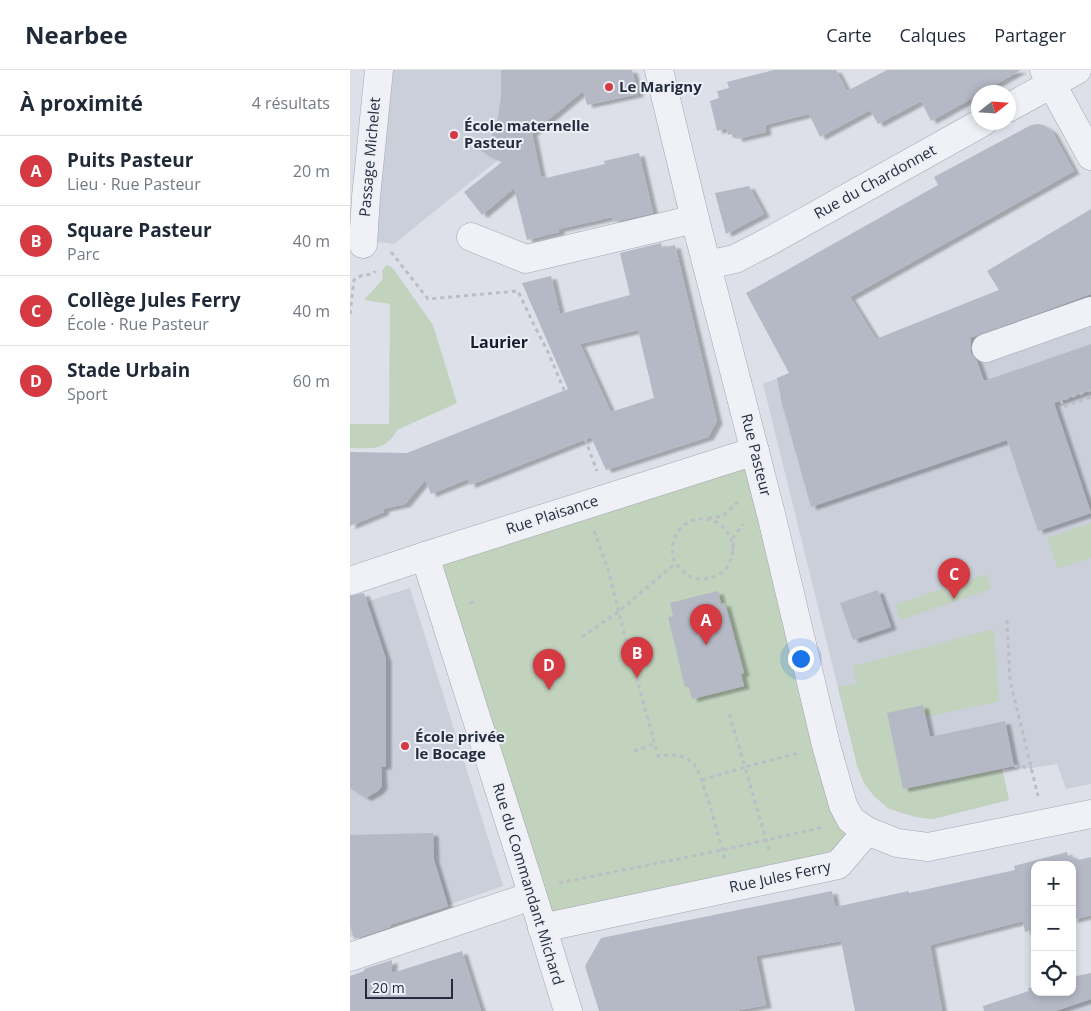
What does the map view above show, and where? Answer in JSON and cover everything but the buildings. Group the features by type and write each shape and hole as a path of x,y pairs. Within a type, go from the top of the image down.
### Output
{"street":[{"name":"Passage Michelet","path":"368,256 366,197 379,70"},
{"name":"Rue Pasteur","path":"659,70 755,451 826,745 842,805 859,826"},
{"path":"1016,102 1048,77 1077,70"},
{"path":"1048,77 1091,156"},
{"name":"Rue du Chardonnet","path":"707,266 735,259 768,242 971,129"},
{"path":"471,236 526,259 695,219"},
{"path":"986,348 1091,311"},
{"name":"Rue Plaisance","path":"350,581 755,451"},
{"name":"Rue du Commandant Michard","path":"425,556 568,1011"},
{"path":"859,826 898,843 928,847 1091,814"},
{"name":"Rue Jules Ferry","path":"542,928 838,865 859,826"},
{"path":"350,957 532,893"}],"path":[{"path":"350,314 354,280 359,276 374,273 375,270 368,256 386,246 428,299 518,291 548,352 564,390"},
{"path":"1091,390 1061,400 1063,407 1091,397"},
{"path":"585,440 608,569 658,756 680,755 694,763 702,780 733,887"},
{"path":"704,518 718,522 730,534 733,544 731,560 724,570 716,576 696,579 686,575 676,563 672,550 674,537 684,525 693,520 704,518"},
{"path":"582,637 618,612 676,563"},
{"path":"1007,620 1010,680 1032,768 1014,766"},
{"path":"729,713 777,877"},
{"path":"634,751 655,744"},
{"path":"702,780 826,745"},
{"path":"532,893 565,881 767,840 859,826"}],"shaded area":[{"name":"École maternelle Pasteur","path":"385,70 551,70 561,109 394,244 369,241"},
{"path":"1091,253 1091,784 1066,789 1057,764 1032,768 1002,769 1009,800 933,819 901,813 888,808 874,796 864,783 857,765 763,384"},
{"name":"École privée le Bocage","path":"410,588 503,886 350,937 350,607"},
{"path":"1091,999 1091,1011 1055,1011"}],"green space":[{"path":"386,265 392,267 433,325 457,403 397,430 388,442 382,445 371,448 350,448 350,424 389,424 390,304 364,300 383,279 382,271"},
{"path":"755,451 851,820 838,865 542,928 425,556"},
{"path":"1091,523 1091,558 1058,569 1047,538"},
{"path":"986,574 991,589 900,620 895,605"},
{"path":"994,629 999,701 926,717 923,705 887,713 903,789 1002,769 1009,800 933,819 916,817 888,808 874,796 864,783 857,765 838,687 857,684 853,666"}],"place":[{"name":"Le Marigny","path":"609,87"},
{"name":"École maternelle Pasteur","path":"454,135"},
{"name":"Collège Jules Ferry","path":"954,599"},
{"name":"Puits Pasteur","path":"706,645"},
{"name":"Square Pasteur","path":"637,678"},
{"name":"Stade Urbain","path":"549,690"},
{"name":"École privée le Bocage","path":"405,746"}],"district":[{"name":"Laurier","path":"499,342"}]}
